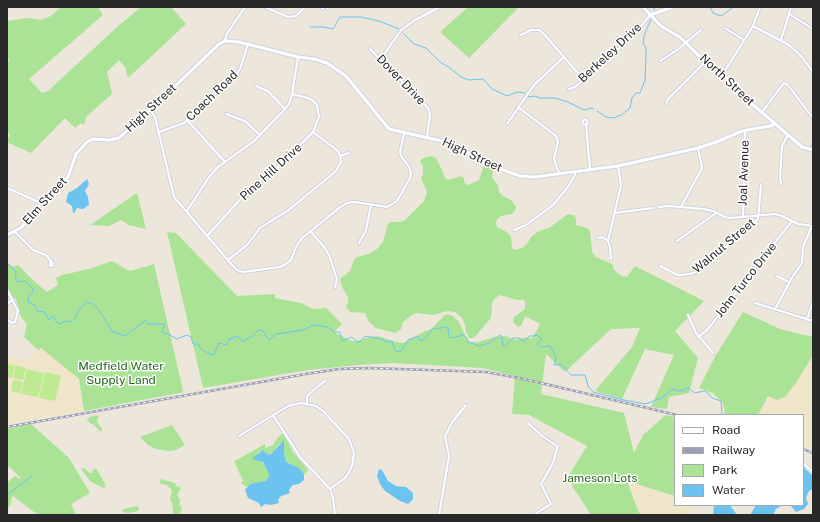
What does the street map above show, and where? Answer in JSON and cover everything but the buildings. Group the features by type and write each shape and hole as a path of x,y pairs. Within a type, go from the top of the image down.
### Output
{"street":[{"path":"225,41 226,35 245,7"},
{"path":"265,7 288,17 296,16 306,7"},
{"path":"381,59 401,30 415,20 440,7"},
{"name":"North Street","path":"643,7 661,26 675,34 723,74 737,91 802,147 813,150"},
{"path":"650,14 673,7"},
{"path":"723,74 753,26 760,7"},
{"path":"781,40 791,7"},
{"name":"Berkeley Drive","path":"569,89 575,87 632,37 650,14"},
{"path":"789,14 813,29"},
{"path":"753,26 789,45 802,57 813,72"},
{"path":"724,28 744,40"},
{"path":"521,36 532,30 539,30 583,79"},
{"path":"660,61 677,50 701,30"},
{"name":"High Street","path":"88,141 93,139 109,140 119,138 219,44 225,41 236,41 327,63 349,79 391,130 427,137 451,144 495,167 520,176 534,177 618,166 698,148 745,130 775,124"},
{"name":"Coach Road","path":"159,132 182,124 238,73 248,44"},
{"name":"Dover Drive","path":"370,49 428,108 430,114 427,137"},
{"path":"187,211 209,177 218,167 242,150 286,109 292,94 298,57"},
{"path":"507,124 534,85 564,57"},
{"path":"666,104 668,99 706,61"},
{"path":"762,112 784,83 788,85 813,118"},
{"path":"256,86 268,91 286,109"},
{"name":"Pine Hill Drive","path":"207,236 246,193 259,181 274,171 313,132 319,117 317,105 308,98 292,94"},
{"path":"518,107 556,136 558,142 554,158 560,174"},
{"path":"150,110 155,117 174,197 235,269 243,272 283,266 291,260 298,243 347,203 355,202 387,207 394,204 400,198 410,178 410,170 400,152 404,133"},
{"path":"226,114 245,121 260,134"},
{"path":"187,120 225,162"},
{"path":"586,124 590,170"},
{"name":"Joal Avenue","path":"743,217 745,130"},
{"path":"228,260 247,245 260,228 290,209 336,171 340,162 340,156 335,149 313,132"},
{"path":"781,182 782,146 788,135"},
{"name":"Elm Street","path":"7,235 13,230 24,225 41,203 65,180 75,156 88,141"},
{"path":"681,207 702,168 698,148"},
{"path":"340,156 349,153"},
{"path":"611,259 608,241 622,185 618,166"},
{"path":"514,230 526,225 557,201 568,187 575,175 575,172"},
{"name":"Walnut Street","path":"660,266 678,275 695,272 757,219 759,215 761,185"},
{"path":"7,188 41,203"},
{"path":"359,243 366,230 371,205"},
{"path":"659,207 668,206 704,209 730,218 775,214 798,224 812,226 803,247 802,263 789,282 775,309"},
{"path":"616,213 652,208"},
{"path":"677,241 716,213"},
{"name":"John Turco Drive","path":"698,337 709,327 792,221"},
{"path":"13,230 16,235 33,250 46,255 50,261"},
{"path":"311,232 329,255 337,279 335,287"},
{"path":"598,238 602,237 608,241"},
{"path":"777,276 789,282"},
{"path":"7,290 18,311 16,320 12,322 7,319"},
{"path":"7,304 12,300"},
{"path":"807,320 813,301"},
{"path":"755,303 813,321"},
{"path":"688,315 698,337 713,353"},
{"path":"307,404 307,398 310,393 326,380"},
{"path":"239,436 288,406 299,403 316,406 349,439 354,458 351,470 345,478 330,489"},
{"path":"439,515 449,456 445,436 453,421 466,405"},
{"path":"273,415 304,463 330,489 333,498 335,515"},
{"path":"528,423 542,436 557,446 557,454 554,462 541,484 551,504 535,515"},
{"path":"804,464 813,472"}],"shaded area":[{"path":"41,348 79,379 84,411 7,423 7,354 28,360"},
{"path":"813,355 813,450 804,446 804,414 759,414 768,396 798,380"},
{"path":"630,482 674,496 674,506 691,506 692,515 641,515 638,511 628,483"}],"green space":[{"path":"61,7 98,7 103,15 29,79 42,93 48,91 141,7 171,7 186,24 128,78 125,67 119,60 107,72 112,94 86,117 84,125 81,123 75,128 65,118 31,153 7,142 10,134 7,132 7,62 10,60 7,57 7,21 27,18 41,20 51,16"},
{"path":"468,7 519,7 469,58 440,32"},
{"name":"Jameson Lots","path":"431,156 436,158 445,178 448,180 461,176 468,185 479,180 484,165 494,169 492,176 498,185 499,192 511,200 516,207 515,211 511,214 501,216 497,219 496,223 497,227 511,236 512,248 515,250 526,245 532,236 539,231 549,228 568,214 574,215 576,225 587,228 590,231 592,252 596,257 612,264 616,272 622,276 627,277 635,266 704,301 675,331 698,358 689,393 669,397 667,409 651,407 674,355 645,349 622,399 595,391 632,347 640,328 611,329 565,372 546,354 541,394 624,413 634,453 643,435 666,415 674,417 674,496 630,482 628,484 638,511 641,515 591,515 567,478 587,446 529,415 512,414 515,376 482,368 393,363 358,365 308,370 203,388 167,232 176,233 237,296 275,294 275,298 301,303 313,309 326,308 342,324 334,332 351,341 378,336 404,343 425,331 430,330 446,314 453,316 459,322 468,342 479,342 494,337 506,336 515,340 528,337 532,339 540,324 527,317 525,317 521,326 518,327 513,322 514,317 525,309 524,300 517,300 500,295 494,299 492,304 491,318 474,338 469,338 462,318 455,312 448,311 433,315 417,313 403,322 401,329 395,333 376,328 369,322 365,313 350,312 346,307 348,297 340,280 350,271 355,258 371,253 377,249 383,242 388,224 391,222 404,221 424,201 427,192 421,178 423,174 423,166 420,161 423,158"},
{"path":"137,193 146,229 129,225 121,220 109,226 90,225"},
{"name":"Medfield Water Supply Land","path":"112,261 130,271 154,264 184,392 84,411 79,379 41,348 38,350 24,337 27,324 21,317 16,299 12,297 10,292 7,290 7,263 13,267 18,265 47,292 58,285 56,278 62,275 89,269"},
{"path":"743,312 780,329 813,337 813,355 798,380 785,397 777,400 768,396 759,414 725,414 723,403 713,393 699,388 716,355"},
{"path":"7,364 15,366 12,378 7,377"},
{"path":"16,366 26,368 23,380 13,378"},
{"path":"27,369 44,373 38,397 21,394"},
{"path":"45,372 61,376 55,401 39,398"},
{"path":"13,380 23,382 20,393 11,391"},
{"path":"99,415 97,422 102,429 101,432 87,420 89,417"},
{"path":"31,424 69,458 90,493 71,504 76,515 38,515 13,496 10,506 7,509 7,486 9,481 15,476 20,479 21,478 7,465 7,429"},
{"path":"172,425 185,445 176,450 168,451 156,449 148,445 140,437"},
{"path":"283,433 293,452 308,470 304,475 302,471 286,462 284,457 284,443 279,444 269,455 263,450 258,453 260,461 264,464 270,477 266,482 250,484 247,487 241,483 243,481 234,461 265,444 265,448 273,445 278,437"},
{"path":"84,468 92,473 96,468 106,487 103,488 90,481 81,469"},
{"path":"161,479 175,483 176,486 181,488 177,495 180,500 179,505 182,507 180,515 172,515 172,502 170,500 172,490 166,485 159,483"},
{"path":"137,506 139,509 138,511 128,513 123,512 122,510 124,509"}],"water":[{"path":"87,179 89,184 85,191 88,197 89,205 83,209 77,208 73,213 72,206 66,202 68,193 77,188"},
{"path":"284,440 286,462 299,468 304,474 304,480 299,484 293,485 289,490 290,493 281,496 278,500 279,503 271,505 265,504 261,507 259,503 248,498 245,490 250,484 266,481 269,474 263,462 252,459 263,450 269,455 271,454"},
{"path":"804,468 813,476 813,489 809,491 806,498 808,504 804,509 796,512 791,506 804,506"},
{"path":"379,469 382,470 388,481 396,486 406,487 413,493 413,499 408,504 400,501 385,491 377,476"},
{"path":"714,506 731,506 737,515 713,515"},
{"path":"755,506 780,506 776,509 773,515 750,515"}],"waterway":[{"path":"710,7 713,13 721,16 734,7"},
{"path":"310,27 333,29 340,17 361,17 379,21 399,29"},
{"path":"597,111 606,117 614,118 630,108 632,98 636,93 640,93 645,80 646,48 643,43 644,36 651,19"},
{"path":"403,33 414,44 426,48 440,62 461,77 469,80 483,79 492,89 507,96 517,92 525,93"},
{"path":"528,97 535,96 540,98 555,98 568,102 584,110 594,109"},
{"path":"7,263 14,269 16,274 15,277 18,282 25,281 33,289 33,292 29,296 28,302 34,305 37,311 45,312 49,320 53,316 57,323 60,324 65,321 71,322 79,310 87,302 93,304 98,309 112,331 125,336 146,320 148,324 165,325 161,332 177,339 187,335 191,337 193,344 198,344 200,348 214,355 219,343 227,345 229,339 238,336 242,341 244,341 252,337 257,331 260,330 263,331 268,339 270,339 276,334 303,330 313,325 328,327 334,332 340,332 342,341 352,337 357,342 360,342 365,336 381,339 387,342 392,341 397,352 401,351 408,340 418,336 422,341 433,329 446,327 448,328 449,336 451,338 464,335 467,338 467,341 479,346 489,343 500,335 503,345 505,346 513,338 518,338 524,341 530,336 537,335 542,339 537,344 540,347 550,346 556,357 554,365 561,364 571,375 585,375 588,386 593,392 646,404 663,397 672,389 681,391 688,388 695,393 706,391 712,398 721,401 722,414"},
{"path":"7,495 32,476"}],"railway":[{"path":"7,427 306,374 339,369 369,368 486,372 524,379 674,414"},
{"path":"804,449 813,453"}]}
